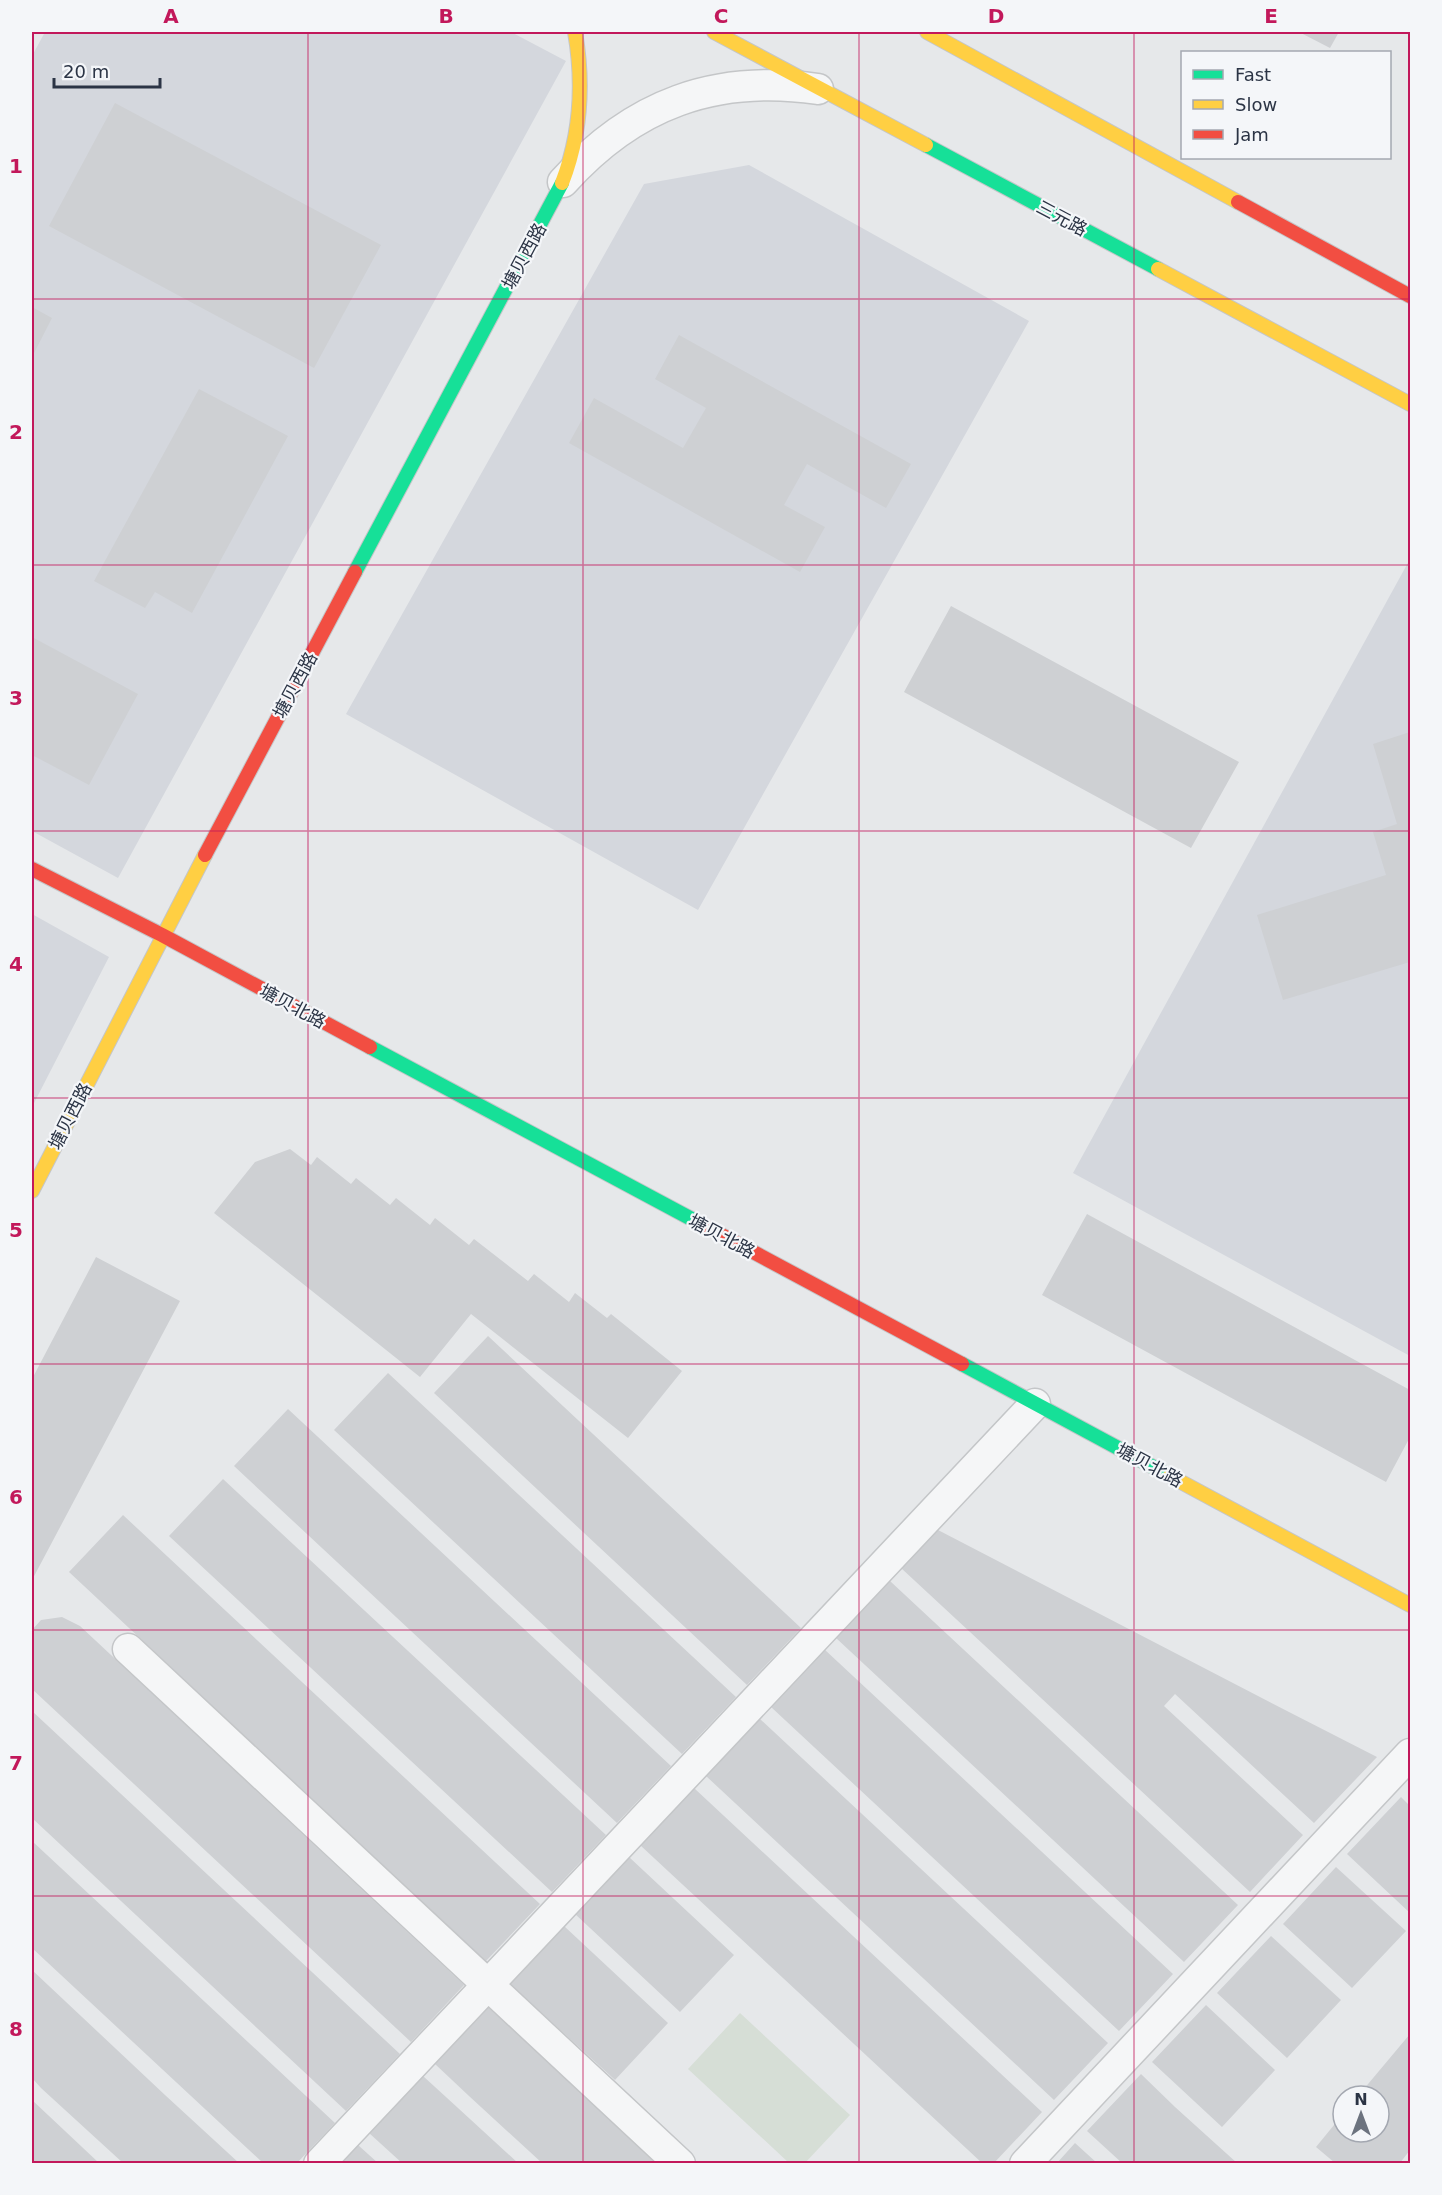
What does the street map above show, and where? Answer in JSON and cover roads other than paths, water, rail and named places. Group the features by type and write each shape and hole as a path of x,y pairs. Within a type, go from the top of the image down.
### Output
{"main road":[{"name":"塘贝西路","path":"32,1191 162,935 563,182 574,151 583,86 576,32"},
{"name":"三元路","path":"714,32 1410,404"},
{"path":"927,32 1410,296"},
{"name":"塘贝北路","path":"32,869 162,935 1410,1605"}],"street":[{"path":"563,182 583,160 630,123 688,96 720,88 754,84 788,84 822,89"},
{"path":"319,2163 1035,1404"},
{"path":"128,1649 680,2163"},
{"path":"1025,2163 1410,1754"}]}
